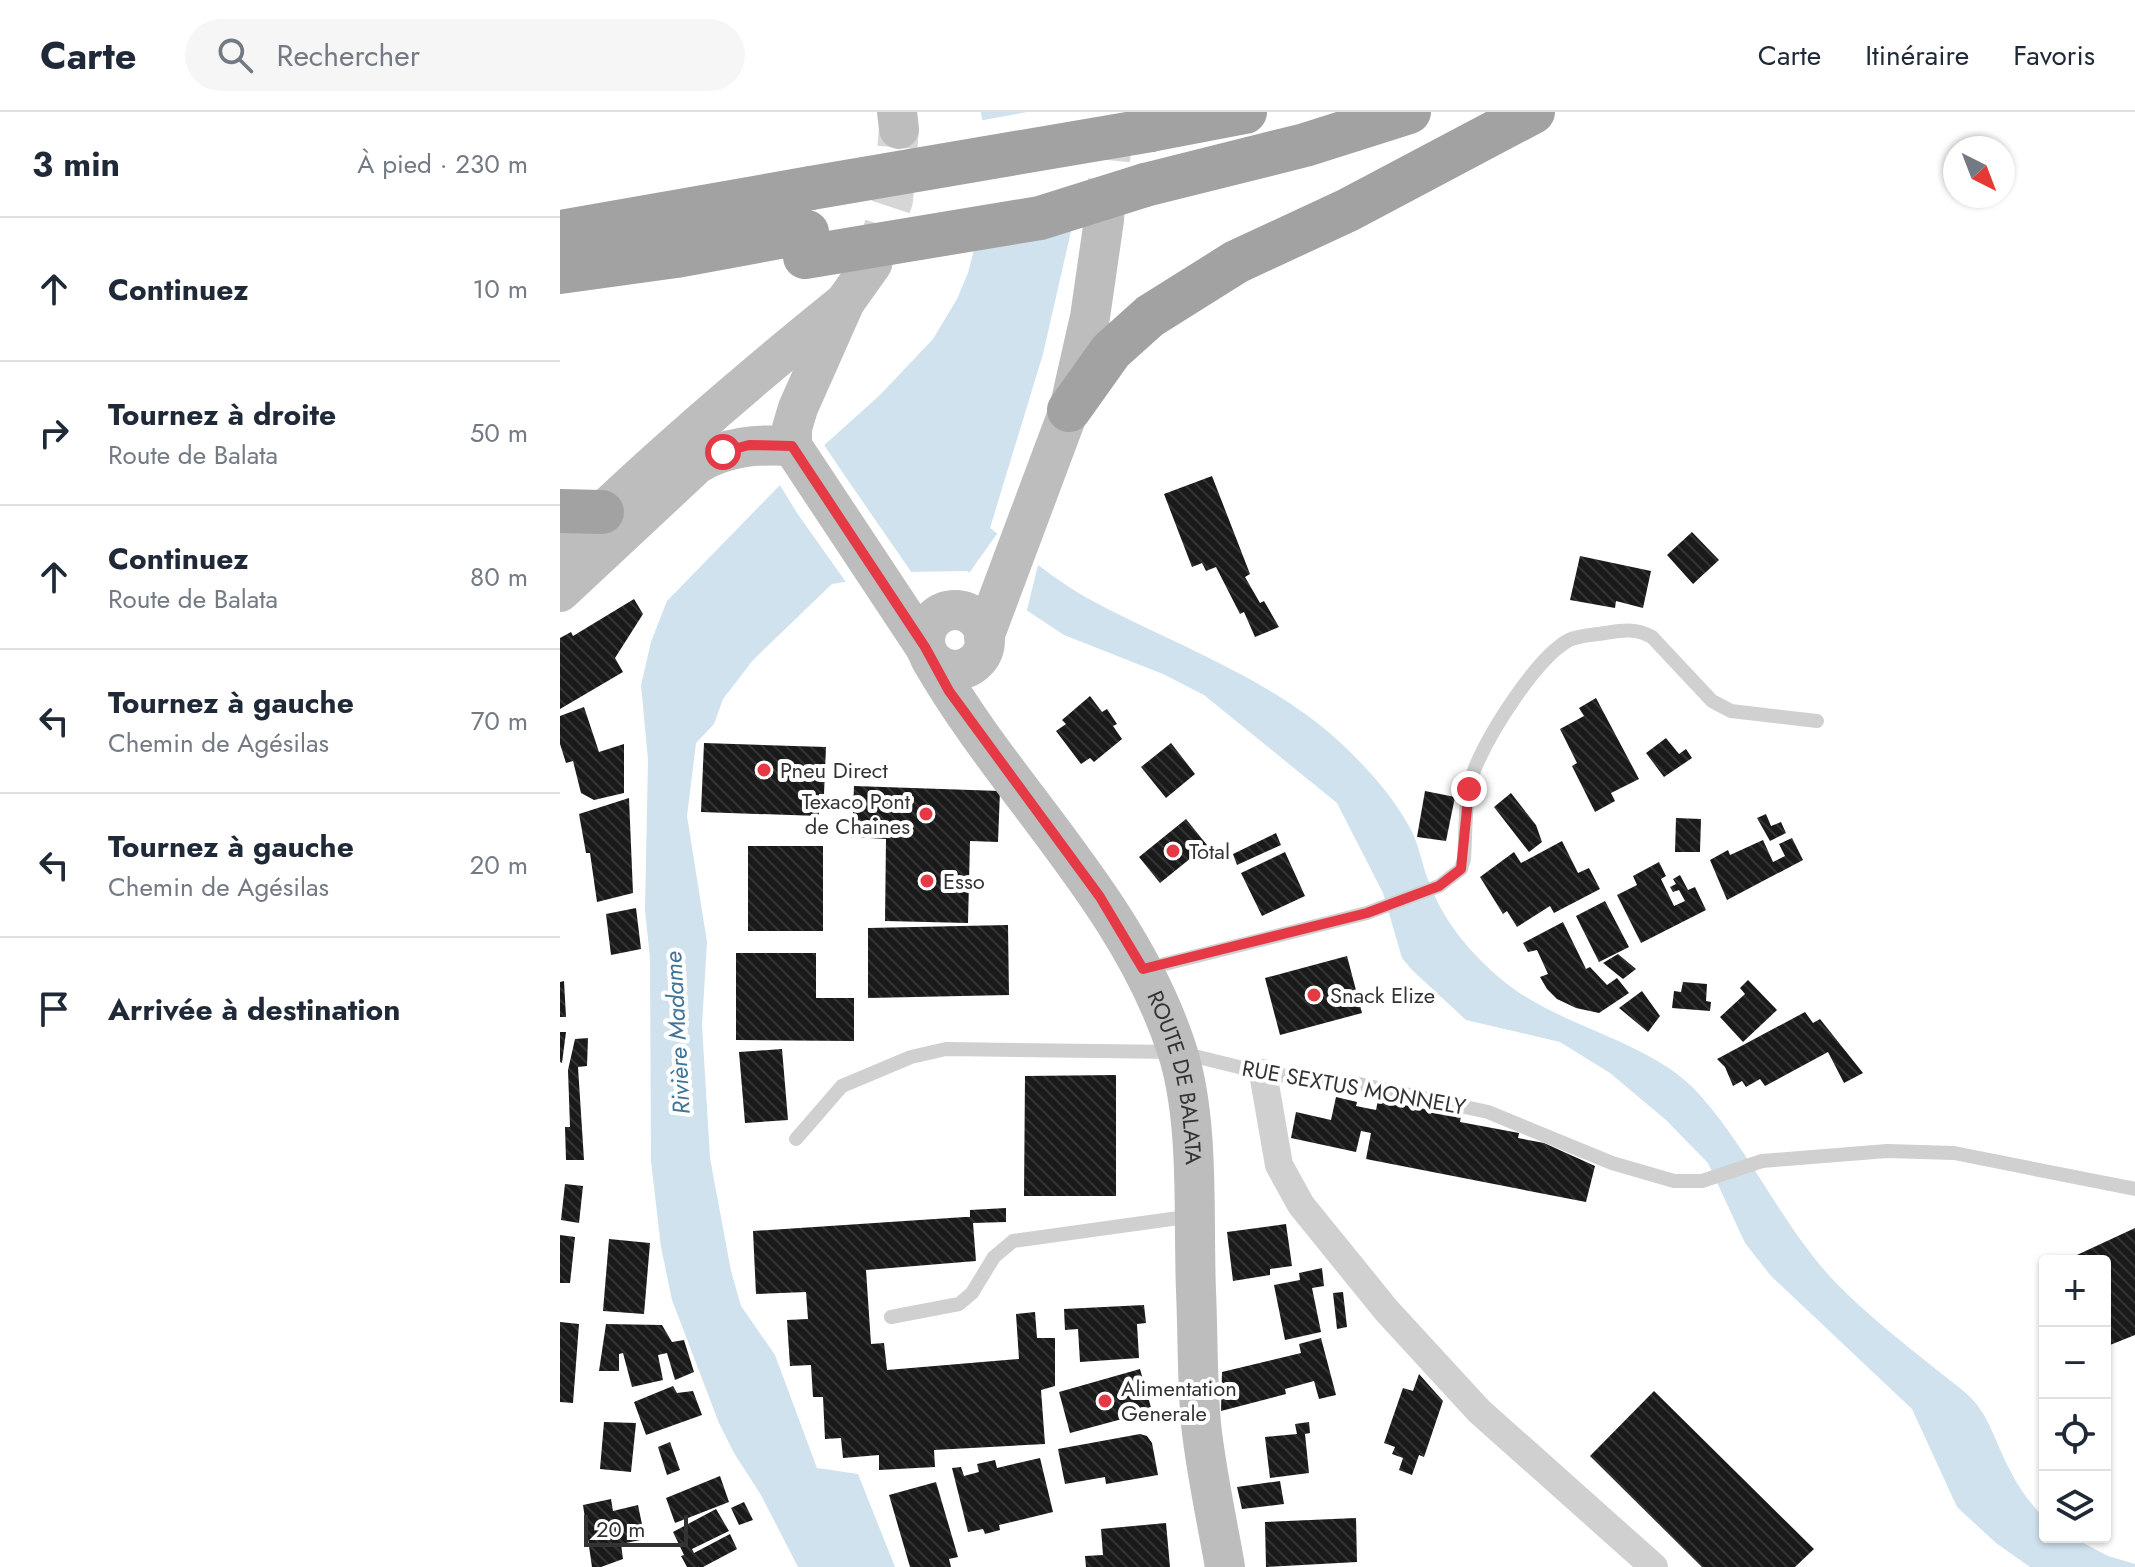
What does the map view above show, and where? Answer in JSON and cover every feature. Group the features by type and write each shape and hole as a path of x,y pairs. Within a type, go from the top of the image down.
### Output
{"highway":[{"path":"560,232 811,188 1142,121 1245,112"},
{"path":"560,298 806,244 1145,185 1305,145 1409,112"},
{"path":"1069,410 1111,351 1150,316 1236,262 1348,210 1533,112"},
{"path":"560,272 676,256 806,244"}],"main road":[{"path":"928,652 937,665 956,670 973,664 982,647 1019,539 1069,410 1090,317 1104,220"},
{"path":"560,592 697,464 714,454 749,445 796,453 792,428 798,408 845,302 872,264"},
{"path":"560,553 581,511 845,302"},
{"name":"ROUTE DE BALATA","path":"796,453 928,652 969,721 1100,897 1143,969 1178,1052 1187,1094 1201,1424 1225,1567"},
{"path":"982,647 979,682 983,704 1011,775"}],"street":[{"path":"1263,1073 1279,1165 1301,1205 1387,1311 1479,1411 1654,1567"}],"lane":[{"path":"1143,969 1367,913 1439,886 1461,869 1469,789 1476,767 1536,667 1572,638 1631,629 1642,632 1652,637 1712,701 1731,711 1817,721"},
{"name":"RUE SEXTUS MONNELY","path":"796,1139 842,1086 911,1057 946,1049 1178,1052 1263,1073 1355,1083 1488,1112 1612,1163 1674,1181 1702,1181 1762,1161 1887,1151 1954,1153 2135,1189"},
{"path":"891,1317 959,1304 972,1293 994,1257 1013,1241 1193,1216"}],"water":[{"name":"Rivière Madame","path":"981,112 1074,112 1074,218 1043,354 990,528 1074,591 1255,682 1287,701 1345,747 1381,785 1404,817 1416,840 1440,906 1477,957 1524,996 1630,1046 1679,1075 1718,1116 1799,1237 1835,1282 1978,1406 2017,1483 2039,1512 2039,1543 2083,1543 2108,1556 2135,1564 2135,1567 2030,1567 1996,1543 1957,1507 1912,1409 1771,1276 1745,1243 1708,1163 1666,1120 1610,1073 1560,1042 1466,1020 1412,970 1402,958 1383,893 1337,803 1204,695 1163,674 1064,635 967,571 904,572 832,584 753,660 723,699 714,724 696,743 687,816 707,942 702,1025 710,1158 731,1271 741,1306 775,1355 817,1468 858,1474 895,1567 798,1567 719,1423 672,1300 661,1247 651,1161 650,958 645,910 648,760 641,685 651,642 667,601 781,484 880,395 933,339 957,299 968,273 985,206 985,139"}],"pier":[{"path":"1027,112 1078,112 1081,171 1077,222 981,206 978,121"},
{"path":"822,442 914,576 848,585 797,513 778,482"},
{"path":"999,531 1039,561 1026,614 967,576"}],"building":[{"path":"1212,476 1250,574 1245,577 1279,627 1255,637 1244,612 1240,614 1216,567 1206,571 1202,563 1192,567 1164,494"},
{"path":"1692,532 1719,560 1693,584 1667,555"},
{"path":"1580,556 1651,571 1643,608 1616,601 1615,608 1570,600"},
{"path":"634,599 643,614 615,658 623,672 560,709 560,638 571,632 573,636"},
{"path":"1090,696 1102,712 1107,709 1122,739 1094,762 1090,758 1081,764 1056,731 1066,724 1062,720"},
{"path":"1596,698 1639,779 1611,793 1615,801 1595,812 1572,766 1577,763 1560,729 1584,716 1579,708"},
{"path":"584,707 599,752 624,744 624,793 594,800 581,793 573,761 566,763 560,744 560,716"},
{"path":"1666,738 1679,754 1686,749 1692,758 1664,777 1646,753"},
{"name":"Pneu Direct","path":"704,743 826,747 824,794 819,794 819,816 701,812"},
{"path":"1171,743 1195,774 1166,798 1141,767"},
{"path":"854,786 1000,791 998,842 970,841 968,923 885,921 886,839 852,837"},
{"path":"1425,791 1455,797 1446,841 1417,837"},
{"path":"1511,793 1536,825 1542,842 1529,852 1494,807"},
{"path":"629,798 633,893 597,902 590,853 586,853 579,814"},
{"path":"1766,814 1771,826 1781,822 1786,833 1770,841 1757,818"},
{"path":"1676,818 1701,819 1700,852 1675,852"},
{"name":"Total","path":"1186,819 1207,845 1160,883 1139,857"},
{"path":"1276,833 1281,845 1237,865 1233,854"},
{"path":"1792,838 1803,860 1727,900 1710,860 1728,850 1730,855 1763,840 1773,862 1785,856 1779,844"},
{"path":"1562,841 1578,873 1589,868 1600,889 1554,913 1550,906 1517,927 1507,911 1503,914 1480,877 1514,852 1521,863"},
{"path":"748,846 823,846 823,931 748,931"},
{"path":"1285,852 1305,896 1262,916 1241,873"},
{"path":"1659,862 1666,876 1661,879 1674,906 1685,901 1679,890 1673,892 1670,887 1676,884 1673,879 1680,875 1688,890 1695,887 1706,910 1641,943 1617,895 1637,885 1633,876"},
{"path":"1605,901 1629,947 1599,962 1576,916"},
{"path":"636,908 641,949 611,955 606,914"},
{"path":"1563,922 1586,969 1590,967 1607,985 1617,978 1629,993 1599,1013 1576,1008 1557,999 1540,977 1548,974 1537,950 1528,952 1523,943"},
{"path":"1008,925 1009,995 868,998 868,928"},
{"path":"736,953 816,953 816,998 854,998 854,1041 736,1040"},
{"path":"1618,954 1636,969 1623,979 1603,963"},
{"name":"Snack Elize","path":"1347,956 1362,1013 1280,1035 1265,978"},
{"path":"1748,980 1777,1010 1743,1042 1720,1017 1745,994 1740,988"},
{"path":"564,981 566,1017 560,1017 560,982"},
{"path":"1683,982 1707,984 1706,1001 1711,1002 1710,1011 1672,1008 1674,991 1681,992"},
{"path":"1642,991 1660,1016 1648,1032 1619,1008"},
{"path":"1805,1012 1813,1023 1820,1019 1863,1073 1844,1083 1828,1052 1765,1086 1760,1079 1746,1087 1742,1081 1733,1086 1725,1067 1717,1059"},
{"path":"560,1032 566,1032 562,1063 560,1062"},
{"path":"588,1038 587,1066 578,1067 584,1160 566,1160 565,1127 570,1127 568,1070 575,1039"},
{"path":"782,1049 788,1120 745,1123 739,1052"},
{"path":"1116,1075 1116,1196 1024,1196 1025,1076"},
{"path":"1336,1097 1376,1110 1378,1100 1461,1116 1460,1122 1519,1133 1518,1138 1544,1143 1595,1166 1586,1202 1366,1159 1371,1133 1361,1131 1356,1152 1291,1138 1296,1112 1331,1120"},
{"path":"565,1184 583,1186 579,1223 561,1220"},
{"path":"1006,1208 1006,1222 973,1223 976,1261 866,1270 871,1344 884,1343 887,1370 1019,1359 1016,1314 1035,1312 1037,1338 1055,1338 1055,1386 1041,1390 1045,1444 934,1450 935,1467 879,1470 879,1455 843,1458 841,1438 825,1439 823,1397 813,1397 811,1365 790,1366 787,1320 808,1319 806,1292 756,1294 753,1231 970,1217 970,1210"},
{"path":"1286,1224 1292,1266 1270,1269 1270,1275 1233,1281 1227,1232"},
{"path":"2135,1228 2135,1335 2111,1345 2111,1255 2077,1255"},
{"path":"560,1235 575,1237 570,1283 560,1283"},
{"path":"609,1239 650,1243 644,1314 603,1311"},
{"path":"1322,1268 1324,1286 1312,1288 1321,1332 1285,1340 1274,1285 1300,1280 1299,1273"},
{"path":"1343,1292 1347,1327 1337,1329 1333,1293"},
{"path":"1144,1305 1146,1323 1137,1324 1139,1358 1080,1362 1078,1329 1065,1330 1064,1309"},
{"path":"560,1322 579,1324 573,1403 560,1402"},
{"path":"606,1324 662,1325 672,1342 684,1340 694,1372 675,1380 667,1353 658,1355 663,1380 632,1387 623,1353 619,1354 619,1371 599,1371"},
{"path":"1321,1338 1336,1395 1319,1399 1314,1381 1285,1389 1286,1394 1221,1411 1222,1372 1301,1353 1299,1344"},
{"name":"Alimentation Generale","path":"1140,1369 1152,1411 1070,1433 1059,1392"},
{"path":"1419,1374 1443,1401 1424,1457 1419,1455 1412,1475 1399,1470 1403,1458 1392,1454 1395,1447 1384,1443 1403,1388 1413,1391"},
{"path":"673,1386 677,1393 693,1391 702,1415 646,1435 634,1402"},
{"path":"1654,1391 1814,1549 1795,1567 1702,1567 1590,1456"},
{"path":"604,1422 636,1423 631,1472 600,1469"},
{"path":"1309,1422 1310,1433 1305,1434 1309,1473 1270,1478 1265,1437 1297,1434 1295,1424"},
{"path":"1140,1434 1147,1436 1152,1443 1158,1475 1106,1484 1105,1477 1065,1484 1058,1449"},
{"path":"670,1442 680,1470 667,1475 658,1447"},
{"path":"1040,1458 1053,1512 999,1525 1000,1530 985,1534 983,1529 968,1532 952,1468 961,1467 964,1476 979,1472 977,1464 995,1460 997,1468"},
{"path":"720,1476 729,1502 675,1523 666,1498"},
{"path":"1280,1481 1284,1504 1242,1509 1237,1487"},
{"path":"936,1482 958,1557 949,1559 951,1567 910,1567 889,1495"},
{"path":"611,1499 613,1511 638,1505 645,1539 621,1544 623,1559 592,1567 583,1505"},
{"path":"744,1502 753,1520 739,1525 731,1508"},
{"path":"716,1509 729,1531 692,1549 694,1553 730,1534 737,1549 703,1567 687,1567 673,1532"},
{"path":"1356,1518 1357,1562 1266,1567 1265,1522"},
{"path":"1166,1523 1170,1567 1086,1567 1085,1556 1103,1555 1101,1529"}],"tunnel":[{"path":"1104,220 1115,112"},
{"path":"872,264 893,200 899,129"}],"place":[{"name":"Pneu Direct","path":"764,770"},
{"name":"Texaco Pont de Chaines","path":"926,814"},
{"name":"Total","path":"1173,851"},
{"name":"Esso","path":"927,881"},
{"name":"Snack Elize","path":"1314,995"},
{"name":"Alimentation Generale","path":"1105,1401"}],"route":[{"path":"723,452 749,445 792,446 925,647 969,721 1100,897 1143,969 1367,913 1439,886 1461,869 1469,789"}]}
